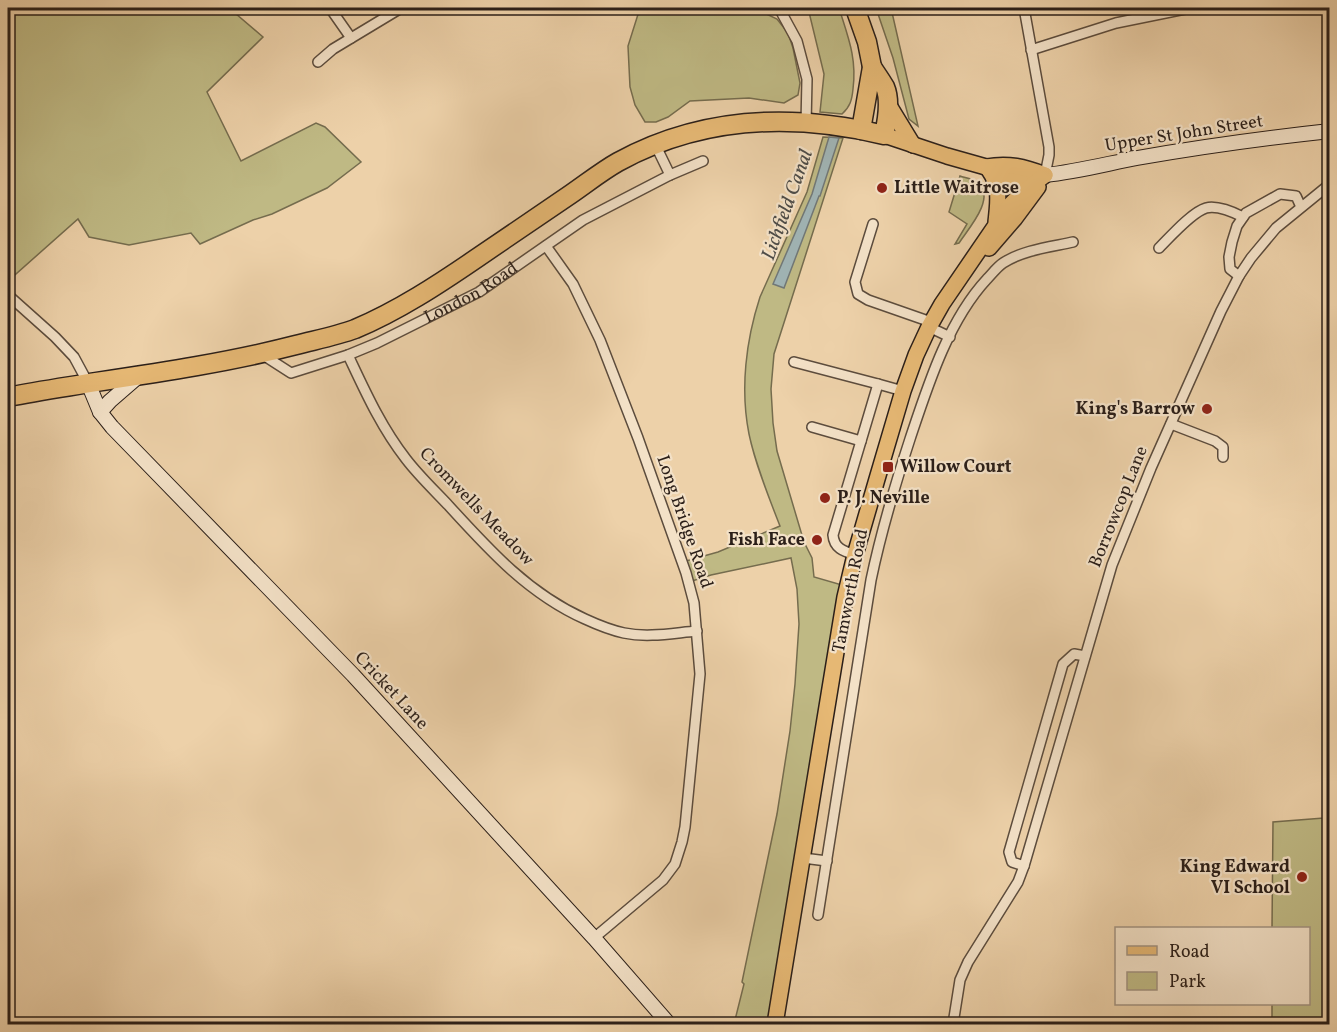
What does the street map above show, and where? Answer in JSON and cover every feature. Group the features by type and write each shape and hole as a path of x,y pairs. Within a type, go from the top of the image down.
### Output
{"highway":[{"path":"855,8 867,42 872,67 885,88 888,105 884,135"},
{"path":"861,130 872,67"},
{"name":"London Road","path":"8,397 56,387 262,354 353,329 389,313 452,275 617,163 655,144 690,132 741,123 769,122 833,126 884,135"}],"main road":[{"path":"888,105 913,145"},
{"name":"London Road","path":"884,135 986,167 1001,164 1025,167 1045,175"},
{"name":"Tamworth Road","path":"986,167 992,173 998,193 995,225"},
{"name":"Tamworth Road","path":"776,1024 843,608 855,555 903,391 930,324 970,263 1009,206 1045,175"},
{"name":"Tamworth Road","path":"970,263 992,245 1030,200 1045,175"}],"street":[{"path":"330,8 351,38"},
{"path":"318,62 333,49 401,8"},
{"path":"779,8 797,41 807,79 806,124"},
{"path":"1024,8 1049,147 1045,175"},
{"path":"1031,50 1116,23 1190,8"},
{"name":"Upper St John Street","path":"1045,175 1249,140 1329,131"},
{"path":"655,144 670,175"},
{"name":"London Road","path":"262,354 291,373 377,343 479,292 583,220 670,175 703,161"},
{"name":"Borrowcop Lane","path":"953,1024 960,980 968,962 1018,882 1024,866 1085,656 1113,565 1132,513 1221,311 1239,276 1276,228 1329,184"},
{"path":"1239,276 1230,269 1229,257 1237,226 1246,213 1280,194 1296,196 1301,207"},
{"path":"1159,248 1181,226 1207,208 1231,211 1243,217"},
{"path":"873,224 855,282 858,294 930,324 950,337"},
{"name":"Tamworth Road","path":"818,915 880,535 935,368 964,310 979,288 1001,264 1018,256 1073,242"},
{"name":"Long Bridge Road","path":"546,246 573,284 605,351 638,438 686,573 694,603 700,674 685,827 675,864 663,880 594,938"},
{"path":"8,295 74,357 88,383"},
{"name":"Cromwells Meadow","path":"348,355 376,415 406,459 494,555 529,586 571,613 622,633 657,635 697,631"},
{"path":"794,362 903,391"},
{"path":"100,412 140,375"},
{"name":"Cricket Lane","path":"88,383 100,412 120,436 353,675 594,938 669,1024"},
{"name":"Tamworth Road","path":"855,555 835,546 833,535 878,384"},
{"path":"1171,424 1215,441 1223,447 1223,457"},
{"path":"812,427 861,441"},
{"path":"1024,866 1012,862 1009,852 1063,664 1074,654 1085,656"},
{"path":"803,858 827,861"}],"green space":[{"path":"8,8 229,8 263,37 207,92 241,161 316,123 325,127 361,162 327,188 200,244 191,233 129,245 89,237 78,219 8,281"},
{"path":"640,8 754,8 777,19 788,33 793,48 800,83 798,95 784,103 749,98 690,101 668,117 656,122 645,122 635,105 630,87 628,46"},
{"path":"808,8 839,8 854,67 853,93 847,109 842,114 820,112 824,74"},
{"path":"876,8 891,8 918,126 909,119 893,58"},
{"path":"823,137 843,138 774,354 771,389 777,451 804,542 812,558 814,577 842,585 769,1024 734,1024 777,814 790,731 799,624 797,589 791,558 692,581 686,561 718,552 780,526 749,434 745,400 746,365 751,330 760,297 807,192"},
{"path":"960,176 978,183 983,189 984,197 979,213 959,243 955,244 967,224 949,212"},
{"name":"King Edward VI School","path":"1329,816 1329,1024 1272,1024 1272,1005 1310,1005 1310,927 1272,927 1273,822"}],"shaded area":[{"path":"829,137 839,138 820,196 784,288 773,284 812,194"}],"place":[{"name":"Little Waitrose","path":"882,188"},
{"name":"King's Barrow","path":"1207,409"},
{"name":"Willow Court","path":"888,467"},
{"name":"P. J. Neville","path":"825,498"},
{"name":"Fish Face","path":"817,540"},
{"name":"King Edward VI School","path":"1302,877"}],"water label":[{"name":"Lichfield Canal","path":"788,205"}]}
